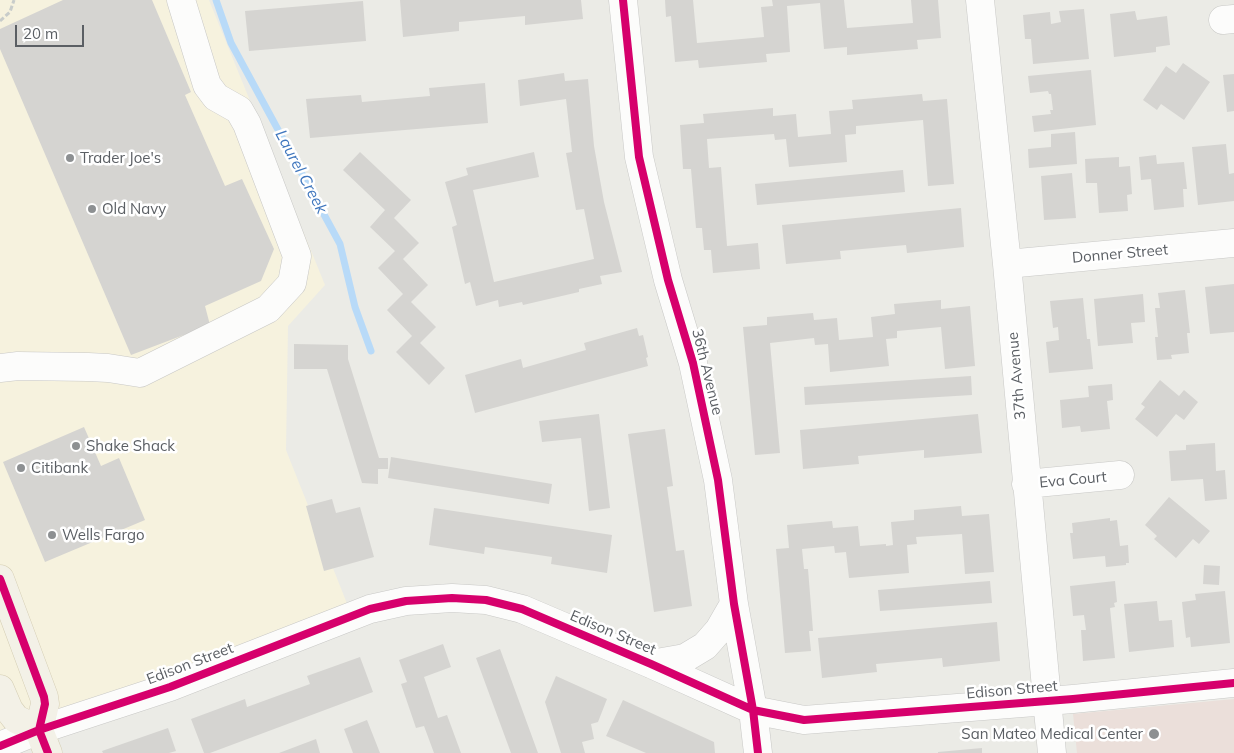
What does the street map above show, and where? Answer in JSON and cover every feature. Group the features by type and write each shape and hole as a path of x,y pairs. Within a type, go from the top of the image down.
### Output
{"main road":[{"path":"0,579 44,697 43,742"},
{"path":"0,690 9,710 16,719 43,742"}],"street":[{"path":"0,368 18,366 88,367 140,373 268,309 292,283 297,256 248,124 239,110 216,97 207,85 182,0"},
{"name":"36th Avenue","path":"623,0 639,157 668,280 693,362 718,480 734,604 753,710 758,753"},
{"name":"37th Avenue","path":"980,0 1007,264 1052,753"},
{"name":"Donner Street","path":"1007,264 1234,243"},
{"name":"Eva Court","path":"1026,484 1120,475"},
{"name":"Edison Street","path":"0,746 43,742 170,687 370,609 406,601 452,598 486,600 522,609 753,710 804,720 1046,701 1234,683"},
{"path":"651,664 684,658 705,646 719,630 734,604"}],"path":[{"path":"0,20 10,12 14,0"}],"shaded area":[{"path":"0,0 209,0 325,285 288,326 286,450 348,606 0,747"},
{"name":"San Mateo Medical Center","path":"1234,699 1234,753 1077,753 1073,714"}],"building":[{"path":"63,0 152,0 191,92 185,95 225,186 242,179 274,249 261,281 205,306 210,325 131,355 0,49 0,29"},
{"path":"400,0 581,0 583,19 525,25 525,16 459,22 459,31 403,37"},
{"path":"665,0 693,0 697,43 764,37 761,7 773,6 772,0 844,0 847,28 913,23 911,0 938,0 941,38 917,40 918,49 847,55 847,47 824,49 820,3 787,6 790,52 766,54 767,62 699,68 698,60 675,62 671,16 666,17"},
{"path":"363,1 366,41 249,51 245,11"},
{"path":"1084,9 1089,59 1033,64 1031,39 1025,39 1023,15 1050,12 1051,24 1061,22 1059,11"},
{"path":"1135,11 1137,20 1167,16 1170,45 1156,47 1156,52 1114,57 1110,14"},
{"path":"1183,63 1210,82 1184,120 1161,104 1157,110 1143,100 1166,66 1176,73"},
{"path":"1091,70 1096,125 1034,132 1032,116 1051,114 1050,110 1053,110 1051,94 1048,91 1030,93 1028,76"},
{"path":"564,73 565,81 588,79 594,146 604,202 622,272 600,276 602,284 579,289 579,292 523,305 522,302 499,307 498,300 476,306 470,282 465,284 452,227 457,225 445,182 468,175 466,168 534,152 539,177 473,190 494,282 594,259 584,209 576,210 566,153 572,152 566,99 520,106 518,80"},
{"path":"1234,74 1234,111 1227,112 1223,75"},
{"path":"485,83 488,123 310,138 306,99 361,95 362,102 430,96 429,88"},
{"path":"922,94 923,101 947,99 954,184 928,186 923,120 856,126 856,134 845,135 847,162 789,167 786,139 775,140 774,134 707,139 709,168 721,167 727,246 758,243 760,269 713,273 711,250 704,250 702,228 696,228 691,169 683,169 680,125 704,123 703,114 773,108 773,116 796,114 798,137 831,134 829,111 853,109 852,100"},
{"path":"1075,132 1077,164 1029,168 1028,149 1051,147 1051,134"},
{"path":"1226,144 1229,174 1234,173 1234,201 1198,205 1192,147"},
{"path":"360,152 411,200 394,218 419,243 403,259 428,285 411,302 436,327 420,343 445,368 429,385 396,352 412,336 387,310 403,294 378,268 395,251 370,227 385,210 343,170"},
{"path":"1156,155 1157,164 1184,162 1187,189 1183,189 1184,207 1154,210 1151,179 1141,180 1139,157"},
{"path":"1119,157 1119,167 1130,166 1132,194 1127,195 1128,211 1099,213 1097,183 1086,183 1085,159"},
{"path":"903,170 905,192 757,205 755,184"},
{"path":"1072,173 1076,218 1044,220 1041,176"},
{"path":"961,208 964,247 907,253 906,245 840,251 841,259 786,264 782,225"},
{"path":"1234,284 1234,332 1210,334 1205,287"},
{"path":"1185,290 1190,333 1187,333 1189,353 1171,355 1172,359 1157,360 1155,337 1158,337 1155,308 1160,308 1158,293"},
{"path":"1143,294 1145,322 1131,323 1133,343 1098,346 1094,299"},
{"path":"1083,298 1087,339 1090,339 1093,369 1049,373 1046,342 1059,340 1058,327 1053,328 1050,301"},
{"path":"941,300 941,309 970,306 975,366 945,369 941,327 897,331 897,338 886,339 889,366 830,372 828,344 815,345 814,338 770,343 780,453 755,455 743,327 767,325 767,317 813,313 814,320 837,318 839,340 873,337 871,317 895,314 894,304"},
{"path":"637,328 639,336 643,335 648,366 475,413 465,375 521,359 523,368 586,350 584,343"},
{"path":"294,344 348,345 348,359 379,458 388,458 388,469 378,469 378,484 362,483 327,369 294,369"},
{"path":"971,376 972,395 805,405 804,387"},
{"path":"1160,380 1179,396 1184,390 1198,402 1184,420 1176,414 1157,437 1135,419 1145,407 1141,404"},
{"path":"1112,384 1113,400 1107,401 1110,429 1081,432 1080,426 1062,428 1060,400 1089,397 1088,386"},
{"path":"599,414 610,508 589,511 581,438 542,442 539,421"},
{"path":"978,414 982,453 924,458 924,450 858,456 859,464 803,469 800,430"},
{"path":"84,427 101,466 119,458 145,520 45,562 3,462"},
{"path":"665,429 673,486 667,487 676,551 684,550 692,606 654,612 628,434"},
{"path":"1215,443 1216,471 1225,470 1227,499 1205,501 1203,479 1171,481 1169,451 1186,450 1186,445"},
{"path":"391,457 552,484 549,504 388,478"},
{"path":"1169,497 1210,531 1199,544 1193,539 1176,558 1154,539 1157,536 1145,525"},
{"path":"332,499 336,513 360,507 374,557 324,571 306,506"},
{"path":"961,506 962,516 989,514 994,572 965,574 962,534 916,537 917,544 907,545 909,573 849,578 846,552 835,553 834,546 802,549 804,569 808,569 813,631 809,631 811,651 785,653 776,549 789,548 787,525 832,521 833,528 858,526 860,546 886,544 886,546 893,545 891,522 914,520 914,510"},
{"path":"434,508 612,535 607,573 551,564 552,557 485,547 484,554 429,545"},
{"path":"1110,518 1110,521 1117,520 1120,546 1128,545 1129,563 1106,567 1105,556 1073,559 1070,533 1073,533 1072,523"},
{"path":"1204,565 1220,566 1219,585 1203,584"},
{"path":"990,581 992,603 880,611 878,590"},
{"path":"1115,581 1117,602 1114,603 1115,607 1110,608 1115,658 1083,661 1081,630 1086,630 1084,615 1073,616 1070,586"},
{"path":"1225,591 1230,643 1191,647 1190,637 1186,638 1182,602 1196,600 1195,594"},
{"path":"1157,601 1159,621 1172,620 1174,647 1129,652 1124,604"},
{"path":"997,622 1000,661 943,667 942,658 876,664 877,672 822,678 818,638"},
{"path":"443,644 451,667 424,677 438,718 447,715 461,753 434,753 424,726 416,728 401,684 407,682 399,660"},
{"path":"500,649 538,753 511,753 476,658"},
{"path":"360,657 373,692 210,753 204,753 191,719 245,699 247,707 310,684 307,676"},
{"path":"556,676 607,699 598,722 591,724 594,739 582,742 585,753 561,753 545,702"},
{"path":"623,700 714,742 715,753 646,753 606,736"},
{"path":"367,720 380,753 353,753 344,729"},
{"path":"168,728 176,751 169,753 103,753 102,751"},
{"path":"316,739 320,753 279,753"},
{"path":"982,748 982,753 938,753 938,752"}],"waterway":[{"name":"Laurel Creek","path":"216,0 231,43 340,244 355,307 371,351"}],"cycle path":[{"path":"623,0 639,157 668,280 693,363 718,480 734,604 753,710 758,753"},
{"path":"0,579 44,697 45,704 39,730 48,753"},
{"path":"0,746 39,730 170,687 370,609 406,601 452,598 486,600 522,609 753,710 804,720 1073,699 1234,683"}],"place":[{"name":"Trader Joe's","path":"70,158"},
{"name":"Old Navy","path":"92,209"},
{"name":"Shake Shack","path":"76,446"},
{"name":"Citibank","path":"21,468"},
{"name":"Wells Fargo","path":"52,535"},
{"name":"San Mateo Medical Center","path":"1154,734"}]}
